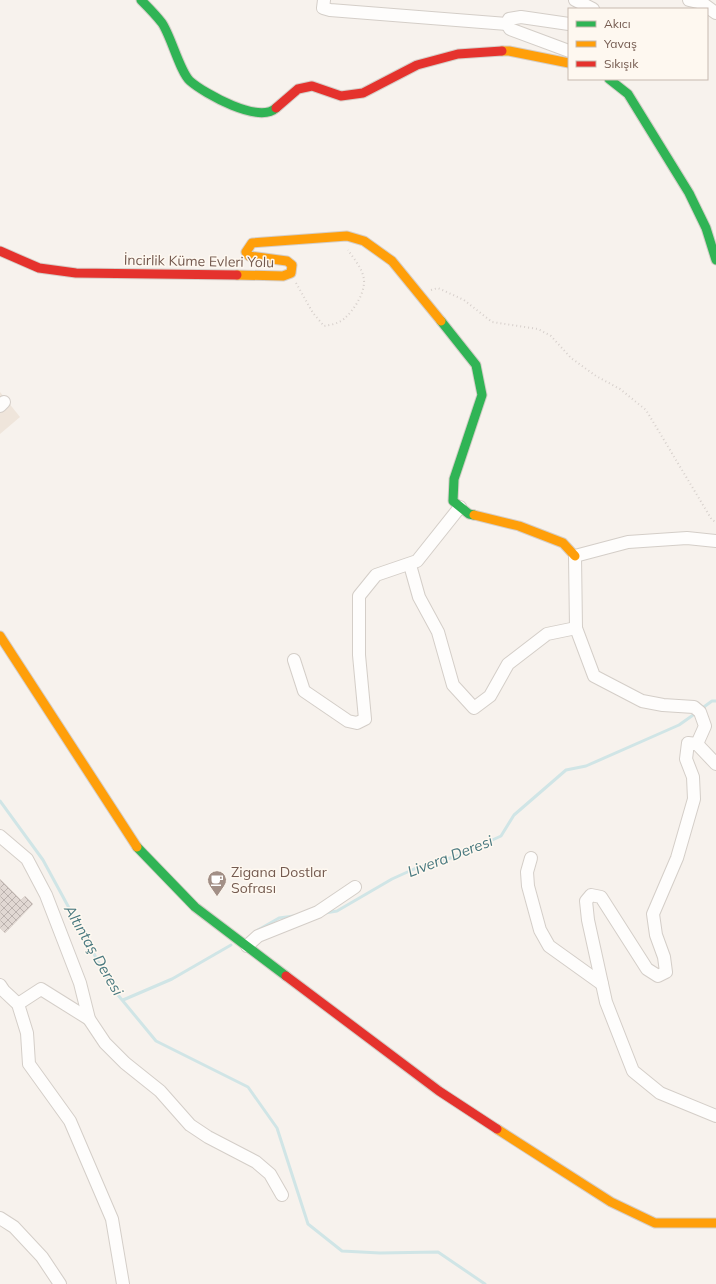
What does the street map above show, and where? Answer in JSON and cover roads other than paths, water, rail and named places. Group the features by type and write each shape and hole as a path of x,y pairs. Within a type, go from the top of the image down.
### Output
{"street":[{"path":"141,0 162,23 189,80 217,99 249,112 273,111 298,89 312,86 341,96 363,93 417,65 458,54 509,51 568,64"},
{"path":"324,0 323,8 330,10 506,24 510,29 568,51"},
{"path":"575,0 591,8"},
{"path":"689,0 702,3 716,13"},
{"path":"506,24 510,19 521,17 568,24"},
{"path":"610,80 628,94 689,193 706,228 716,260"},
{"name":"İncirlik Küme Evleri Yolu","path":"0,251 39,268 76,273 167,273 282,276 291,273 292,265 287,261 249,256 246,252 252,243 347,236 364,241 392,261 476,365 482,395 454,479 453,501 460,507"},
{"path":"294,660 304,691 348,722 357,723 365,719 359,655 359,596 376,575 410,565 417,561 460,507 469,514 518,526 563,543 576,556 576,628 594,676 642,701 663,705 694,707 699,711 705,726 697,744"},
{"path":"576,556 628,542 687,538 716,541"},
{"path":"410,565 419,596 438,632 454,685 474,708 490,696 508,664 547,634 576,628"},
{"path":"0,636 137,847 195,907 439,1091 611,1202 655,1222 716,1223"},
{"path":"716,764 697,744 688,744 686,759 693,777 694,799 677,858 652,914 656,935 664,957 666,972 658,976 647,969 601,897 590,895 586,901 588,920 606,1002 633,1071 660,1094 716,1116"},
{"path":"0,836 27,860 46,895 80,983 89,1019 105,1043 125,1063 160,1091 190,1125 208,1137 256,1162 270,1174 282,1196"},
{"path":"531,858 527,872 528,886 540,930 550,946 602,984"},
{"path":"246,946 258,936 318,912 355,887"},
{"path":"0,985 4,991 18,1004 27,1033 29,1064 70,1120 112,1219 123,1284"},
{"path":"18,1004 41,988 89,1019"},
{"path":"0,1218 14,1227 42,1257 60,1284"}],"waterway":[{"name":"Livera Deresi","path":"701,709 712,701 716,701"},
{"name":"Livera Deresi","path":"325,913 337,911 392,879 414,869 460,855 501,836 514,815 566,770 586,766 679,725 696,713"},
{"name":"Altıntaş Deresi","path":"0,801 43,860 113,989 156,1041 248,1087 277,1128 308,1224 342,1251 380,1253 438,1252 485,1284"},
{"name":"Livera Deresi","path":"258,930 279,918 294,916"},
{"name":"Livera Deresi","path":"123,1000 172,979 231,945"}],"place":[{"name":"Zigana Dostlar Sofrası","path":"217,897"}]}
